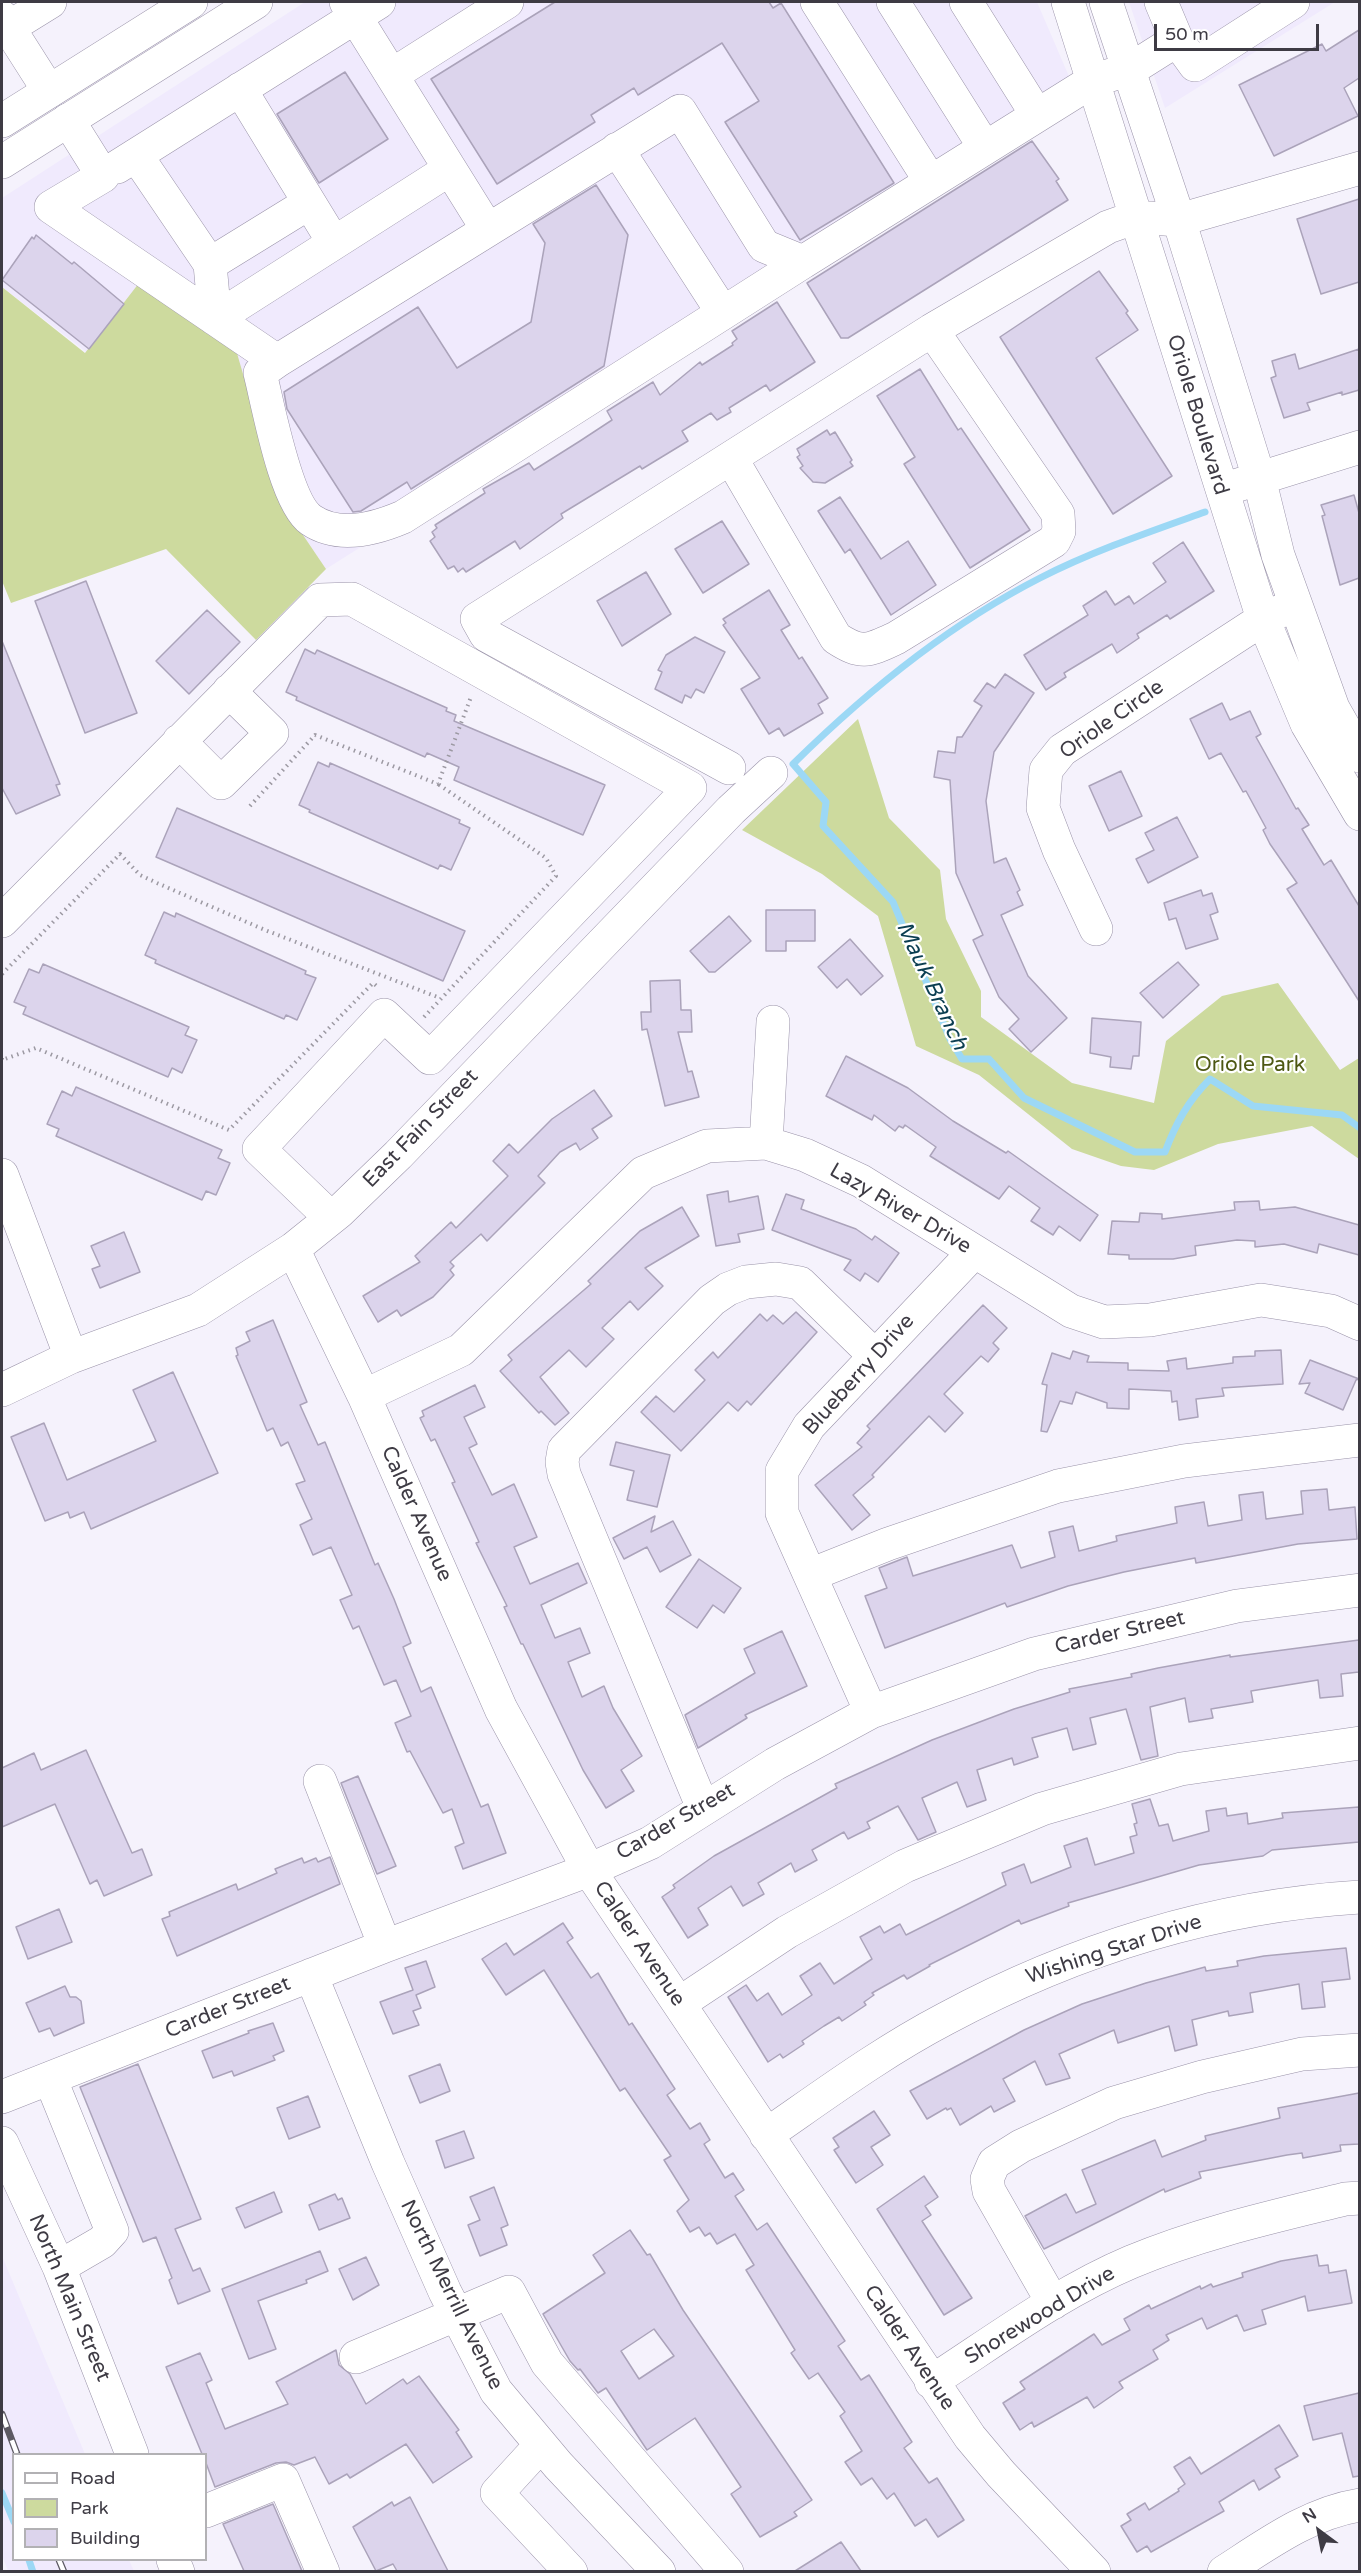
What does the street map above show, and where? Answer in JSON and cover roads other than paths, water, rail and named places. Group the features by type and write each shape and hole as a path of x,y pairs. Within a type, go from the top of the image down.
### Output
{"street":[{"path":"50,2 5,22 103,176"},
{"path":"2,121 191,2"},
{"path":"392,75 507,2"},
{"path":"817,2 931,182"},
{"path":"893,2 985,148"},
{"path":"966,2 1037,116"},
{"name":"Oriole Boulevard","path":"1068,2 1263,619 1307,724 1359,814"},
{"path":"1161,2 1177,40 1195,65 1293,2"},
{"name":"Oriole Boulevard","path":"1111,4 1259,478 1278,555 1333,708 1359,756"},
{"path":"2,162 239,6"},
{"path":"277,361 51,207 240,89 360,6 392,75 488,230"},
{"path":"803,262 764,246 680,111 260,373 289,487 309,519 335,530 372,530 403,517 1094,80 1131,69 1177,40"},
{"path":"240,89 333,243"},
{"path":"617,149 723,313"},
{"path":"136,155 210,264 214,318"},
{"path":"729,768 486,635 477,620 932,330 1108,227 1136,217 1179,220 1359,168"},
{"path":"214,318 450,169"},
{"path":"210,264 309,203"},
{"path":"730,458 836,638 854,650 870,650 896,638 1054,541 1059,531 1058,514 932,330"},
{"path":"1221,491 1359,447"},
{"path":"2,921 302,616 320,600 332,597 351,599 690,788 722,820"},
{"name":"Oriole Circle","path":"1096,929 1059,850 1043,808 1046,770 1062,750 1263,619 1295,605"},
{"path":"180,741 221,783 272,733 229,691"},
{"name":"East Fain Street","path":"2,1390 71,1357 198,1310 293,1249 331,1218 398,1155 722,820 771,773"},
{"path":"331,1218 259,1149 384,1015 430,1058 690,788"},
{"path":"766,1143 773,1022"},
{"name":"Lazy River Drive","path":"364,1396 461,1350 643,1173 707,1146 766,1143 805,1155 861,1181 1071,1311 1104,1322 1150,1320 1261,1300 1331,1311 1359,1324"},
{"path":"2,1175 71,1357"},
{"name":"Calder Avenue","path":"293,1249 364,1396 501,1709 589,1870 970,2437 1001,2474 1094,2571"},
{"name":"Blueberry Drive","path":"871,1712 782,1513 782,1471 809,1426 974,1252"},
{"path":"703,1808 564,1474 562,1462 564,1450 712,1300 728,1289 746,1282 776,1279 800,1283 875,1356"},
{"path":"810,1575 899,1540 1058,1486 1184,1461 1359,1440"},
{"name":"Carder Street","path":"2,2097 385,1946 589,1870 650,1843 776,1764 871,1712 1034,1654 1237,1606 1359,1590"},
{"path":"680,2003 787,1932 905,1866 1042,1809 1181,1769 1359,1743"},
{"path":"320,1781 385,1946"},
{"name":"Wishing Star Drive","path":"766,2135 895,2049 943,2020 1018,1982 1110,1947 1237,1912 1359,1897"},
{"name":"North Merrill Avenue","path":"311,1975 388,2163 456,2312 496,2391 541,2445 659,2571"},
{"path":"1053,2303 989,2192 987,2179 994,2163 1021,2146 1114,2103 1202,2078 1302,2054 1359,2050"},
{"path":"50,2078 112,2231 102,2241 59,2267"},
{"name":"North Main Street","path":"2,2143 59,2267 132,2453"},
{"name":"Shorewood Drive","path":"932,2382 1053,2303 1129,2263 1208,2233 1345,2199 1359,2198"},
{"path":"356,2357 456,2312 509,2292 547,2362 721,2569"},
{"path":"541,2445 497,2493 571,2571"},
{"path":"207,2511 283,2480 323,2571"},
{"path":"1224,2571 1288,2531 1339,2508 1359,2505"}],"waterway":[{"name":"Mauk Branch","path":"1205,512 1121,542 1060,568 973,617 879,686 793,764 826,802 823,826 893,902 950,1039 962,1059 989,1059 1024,1098 1135,1152 1165,1152 1183,1113 1210,1079 1253,1106 1342,1115 1360,1128"},
{"path":"2,2493 12,2517"},
{"path":"29,2561 33,2572"}],"railway":[{"path":"2,2414 17,2453"},
{"path":"59,2561 64,2572"}],"park label":[{"name":"Oriole Park","path":"1250,1065"}]}
